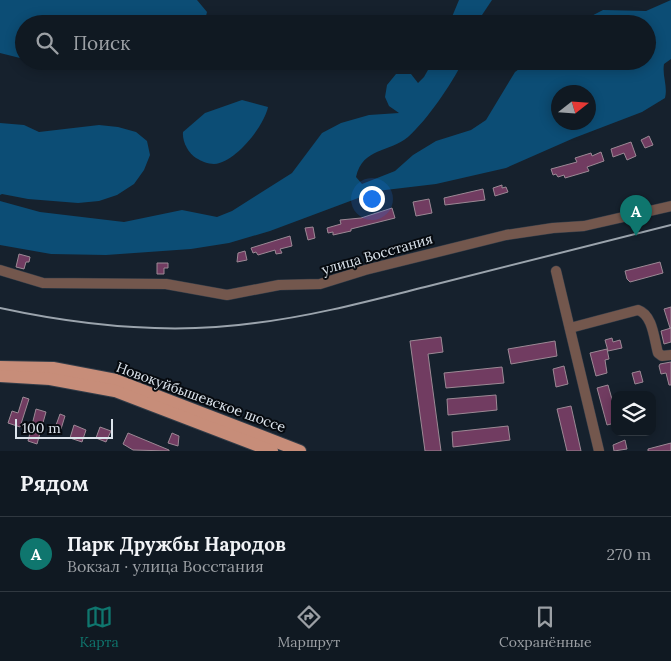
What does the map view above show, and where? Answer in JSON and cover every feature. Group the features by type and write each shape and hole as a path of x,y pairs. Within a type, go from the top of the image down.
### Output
{"main road":[{"name":"Новокуйбышевское шоссе","path":"0,367 53,368 116,380 300,451"},
{"name":"Новокуйбышевское шоссе","path":"0,376 50,379 115,391 264,449"}],"street":[{"name":"улица Восстания","path":"0,270 43,283 166,284 227,295 279,285 320,284 365,270 506,235 553,228 584,226 671,206"},
{"path":"556,271 599,451"},
{"path":"570,328 638,310 644,312 648,319 658,353 662,356 671,355"}],"water":[{"path":"0,0 197,0 207,12 206,15 15,15 15,57 0,53"},
{"path":"459,0 492,0 482,15 453,15"},
{"path":"671,0 671,59 664,64 665,98 642,112 596,130 596,85 551,85 551,130 595,130 506,168 436,184 377,191 270,231 229,243 191,249 106,255 51,254 0,245 0,201 40,212 124,222 182,210 217,217 232,211 292,173 322,133 341,123 369,115 399,113 389,106 385,97 387,85 396,74 411,74 418,83 428,70 458,70 416,130 401,142 364,160 359,167 356,177 362,184 395,171 413,155 436,141 471,130 486,120 518,70 656,70 656,15 593,15 603,10 646,11"},
{"path":"242,100 268,107 261,124 248,142 231,157 222,162 209,163 193,156 185,143 183,132 205,113"},
{"path":"0,123 24,125 39,132 99,125 118,127 136,132 147,141 150,155 144,170 134,184 117,195 99,201 78,203 0,195"}],"building":[{"path":"649,136 653,145 645,148 641,140"},
{"path":"631,142 636,156 627,160 624,153 613,157 611,149"},
{"path":"601,152 604,161 587,167 589,171 565,178 564,175 558,177 556,174 553,175 551,169 577,162 575,158 591,153 592,156"},
{"path":"502,185 502,188 506,187 508,192 495,196 493,188"},
{"path":"483,189 485,200 445,205 444,198"},
{"path":"429,199 432,213 416,216 413,202"},
{"path":"392,208 395,218 351,229 351,231 333,235 333,232 328,233 327,228 341,224 340,220 361,218"},
{"path":"313,227 315,238 308,240 305,228"},
{"path":"290,236 292,246 280,249 282,253 276,254 275,250 258,255 256,252 253,253 251,248"},
{"path":"245,251 247,260 237,262 238,253"},
{"path":"19,254 30,257 24,269 16,267"},
{"path":"660,262 663,273 630,282 627,279 625,271"},
{"path":"157,263 168,263 168,268 164,268 164,274 157,274"},
{"path":"671,307 671,327 670,328 664,309"},
{"path":"671,328 671,342 664,344 661,331"},
{"path":"441,337 443,352 428,354 441,451 425,451 410,341"},
{"path":"612,338 613,342 620,340 622,348 608,351 605,340"},
{"path":"555,341 557,356 511,364 508,349"},
{"path":"607,349 609,359 605,360 607,373 596,376 590,353"},
{"path":"671,362 671,385 669,385 666,373 661,374 659,366 660,364"},
{"path":"564,366 568,384 556,387 553,369"},
{"path":"502,367 504,383 446,388 444,373"},
{"path":"640,371 643,382 635,384 632,373"},
{"path":"608,385 611,396 611,424 607,425 597,388"},
{"path":"496,395 497,410 448,415 447,399"},
{"path":"23,397 29,399 20,427 8,423 12,411 18,413"},
{"path":"571,406 581,451 567,451 557,409"},
{"path":"36,409 46,412 37,444 28,441"},
{"path":"60,414 65,416 61,429 55,428"},
{"path":"74,425 86,430 82,442 70,438"},
{"path":"508,426 510,440 453,447 452,432"},
{"path":"100,427 111,431 106,442 96,438"},
{"path":"128,433 169,451 133,450 123,444"},
{"path":"172,433 179,436 178,446 168,443"},
{"path":"625,440 627,449 614,451 613,445"},
{"path":"671,443 671,451 648,451 648,449"}],"railway":[{"path":"0,308 63,320 127,327 223,327 298,316 362,303 671,225"}],"place":[{"name":"Парк Дружбы Народов","path":"636,236"}]}
